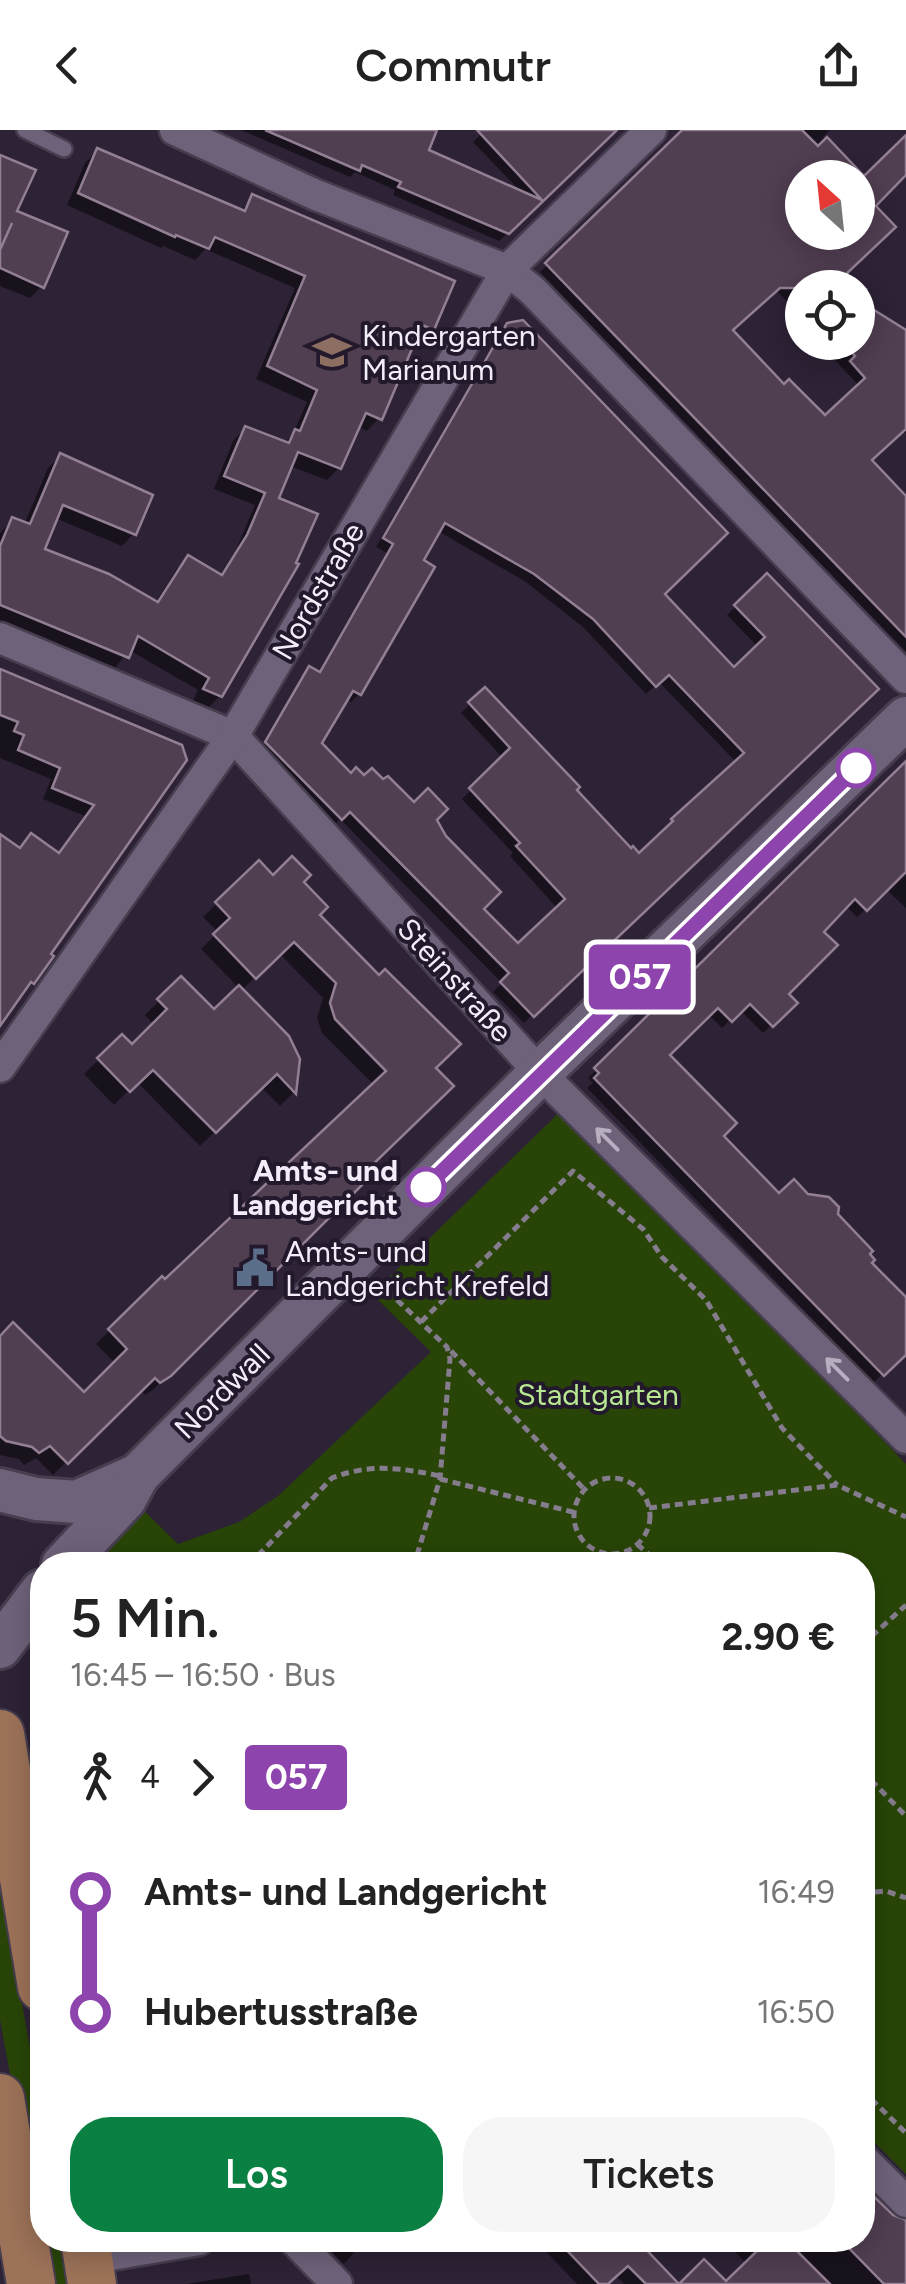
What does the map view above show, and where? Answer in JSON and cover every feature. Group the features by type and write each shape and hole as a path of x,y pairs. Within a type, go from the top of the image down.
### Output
{"main road":[{"path":"0,1734 30,1915"},
{"path":"0,2098 31,2284"}],"street":[{"path":"175,130 316,195 507,270 533,291 906,678"},
{"name":"Nordstraße","path":"0,1067 233,736 507,270 651,130"},
{"name":"Steinstraße","path":"0,638 233,736 540,1073 906,1438"},
{"name":"Nordwall","path":"75,1552 125,1499 138,1475 349,1263 906,718"},
{"name":"Nordwall","path":"0,1490 77,1502 138,1475"},
{"path":"0,1647 30,1607"},
{"path":"875,2171 906,2202"},
{"path":"88,2261 136,2252"},
{"path":"306,2252 338,2284"}],"lane":[{"path":"25,130 64,149"}],"path":[{"path":"420,1322 573,1171 643,1230 662,1257 706,1300 782,1428 837,1485 906,1517"},
{"path":"349,1263 382,1285 447,1347 584,1489"},
{"path":"418,1552 440,1477 450,1358 447,1347"},
{"path":"261,1552 332,1478 350,1470 388,1466 574,1512"},
{"path":"600,1552 580,1536 574,1512 584,1489 605,1478 628,1481 645,1497 649,1508 648,1528 637,1544 618,1552"},
{"path":"649,1508 837,1485"},
{"path":"637,1544 646,1552"},
{"path":"875,1633 906,1605"},
{"path":"875,1784 906,1816"},
{"path":"875,1892 886,1891 906,1898"},
{"path":"875,2103 906,2133"}],"green space":[{"name":"Stadtgarten","path":"562,1110 906,1464 906,2174 875,2143 875,1552 97,1552 142,1509 178,1544 239,1522 278,1496 431,1352 372,1294"},
{"path":"0,1878 30,2048 30,2182 0,2020"},
{"path":"43,2252 67,2252 73,2284 49,2284"}],"building":[{"path":"265,130 437,130 429,150 542,200 477,130 617,130 509,234 398,187 401,182 362,165 360,171"},
{"path":"682,130 802,130 818,146 827,137 849,160 785,160 785,250 872,250 850,270 785,270 785,288 780,288 733,330 784,384 789,379 825,415 865,378 850,361 875,360 875,311 906,330 906,429 872,460 906,496 906,637 545,263"},
{"path":"906,135 906,175 876,206 896,227 875,247 875,165"},
{"path":"97,148 245,211 252,194 455,281 434,330 422,325 382,420 366,413 341,469 298,452 279,498 318,514 296,563 299,564 222,697 203,689 209,678 138,636 129,658 0,605 0,546 12,517 30,524 60,453 153,495 136,535 63,505 45,549 109,574 158,602 188,555 222,575 247,535 265,493 224,476 245,426 289,443 295,429 300,431 317,390 267,366 305,276 215,237 209,249 175,237 78,193"},
{"path":"0,155 36,170 17,211 68,232 44,288 0,268"},
{"path":"523,320 728,533 665,594 734,667 765,637 734,605 767,573 879,689 534,1017 500,982 509,973 350,812 342,820 265,742 309,666 320,672 393,544 383,538 507,323","holes":["445,523 534,574 593,619 656,687 669,675 744,753 639,853 485,687 468,702 510,748 469,788 565,899 518,943 484,909 501,892 446,836 437,820 448,809 428,788 414,802 388,776 383,779 372,768 364,775 356,767 351,773 322,743 353,691 361,695 435,567 424,560"]},
{"path":"0,669 182,745 187,760 51,954 54,956 0,1026 0,834 20,848 31,833 59,853 94,805 52,788 60,768 18,750 24,735 14,731 18,722 0,715"},
{"path":"906,761 906,872 867,911 855,899 824,932 838,945 789,994 798,1003 773,1027 750,1004 732,1022 718,1008 670,1055 737,1123 724,1136 779,1193 794,1179 808,1194 829,1197 839,1207 838,1214 873,1251 872,1263 906,1297 906,1355 884,1376 594,1078 599,1073 594,1068"},
{"path":"292,856 311,875 304,882 328,907 320,915 379,975 385,969 461,1044 436,1068 454,1086 365,1172 370,1177 171,1376 160,1383 155,1378 68,1464 50,1446 39,1453 32,1447 6,1441 0,1436 0,1336 13,1322 84,1392 127,1349 108,1329 386,1071 335,1019 330,1003 336,983 294,942 256,979 213,934 230,918 215,902 259,860 273,875"},
{"path":"181,976 214,1009 239,985 289,1036 300,1059 296,1094 277,1074 216,1133 153,1070 130,1092 97,1058 122,1034 132,1044 167,1009 157,999"},
{"path":"875,2198 893,2215 906,2220 906,2284 884,2284 853,2252 875,2252"},
{"path":"568,2252 648,2252 679,2284 646,2284 628,2266 608,2284 599,2284"},
{"path":"756,2252 798,2252 830,2284 679,2284 704,2259 726,2281"}],"bus line":[{"name":"057","path":"426,1187 856,768"}],"place":[{"name":"Kindergarten Marianum","path":"332,352"},
{"name":"Amts- und Landgericht","path":"426,1187"},
{"name":"Amts- und Landgericht Krefeld","path":"255,1268"}]}
